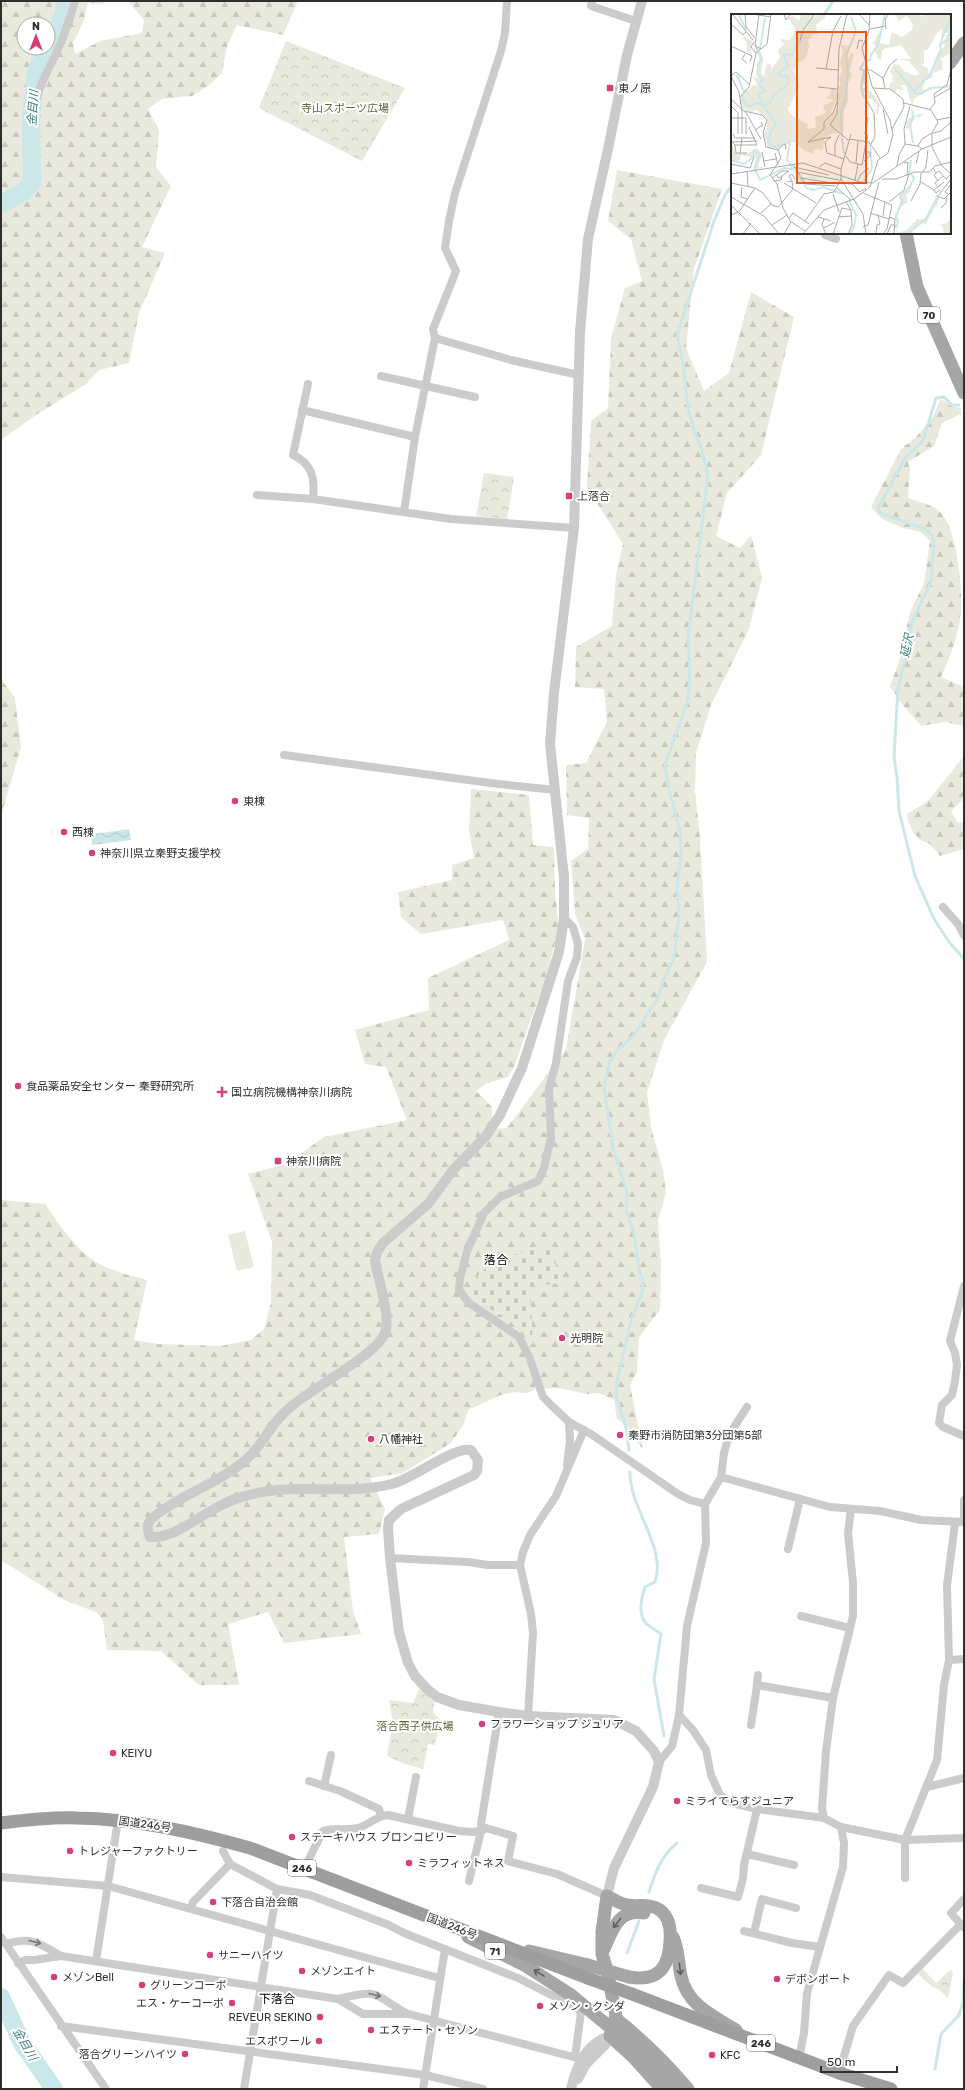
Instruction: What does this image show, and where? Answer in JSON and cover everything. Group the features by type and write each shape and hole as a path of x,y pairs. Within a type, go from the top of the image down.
{"highway":[{"name":"国道246号","path":"1,1823 76,1818 118,1820 164,1826 250,1848 799,2058 839,2073 891,2089"}],"main road":[{"path":"951,62 964,43"},
{"name":"70","path":"906,234 918,287 964,393"},
{"path":"662,2089 610,2036 616,2020 607,1970 602,1954 602,1932 608,1896 625,1905 653,1907 660,1910 666,1917"},
{"name":"71","path":"416,1912 526,1966 571,1995 642,2054 676,2089"},
{"path":"602,1954 615,1924 626,1915 634,1912 666,1917"},
{"name":"71","path":"666,1917 677,1945 684,1986 690,1998 706,2012 748,2038"},
{"name":"71","path":"506,1946 588,1965 629,1977 649,1978 660,1971 669,1957 671,1932"},
{"path":"616,2020 645,2043 671,2068 688,2089"}],"street":[{"path":"34,119 35,102 40,84 64,37 75,1"},
{"path":"404,512 424,386 435,338 433,329 456,271 453,263 447,255 445,248 449,221 456,193 502,51 507,1"},
{"path":"592,1 590,6 636,21"},
{"path":"642,1 636,21 588,239 580,332 574,528 554,693 550,744 564,877 564,918 559,952 537,1023 522,1068 500,1115 486,1136 452,1170 428,1204 383,1243 376,1252 375,1261 386,1314 386,1331 381,1340 361,1357 292,1405 273,1423 256,1450 245,1460 218,1479 150,1519 148,1525 150,1537 159,1538 183,1527 219,1506 248,1495 273,1489 370,1488 392,1484 431,1466 454,1452 464,1449 471,1450 478,1460 477,1471 474,1475 401,1509 389,1520 388,1528 390,1558 399,1632 408,1663 415,1676 437,1697 459,1705 528,1716 614,1720 636,1730 654,1751 659,1762"},
{"path":"824,234 836,239"},
{"path":"435,338 511,360 579,375"},
{"path":"381,376 475,397"},
{"path":"308,384 293,455 299,458 310,469 315,483 313,499"},
{"path":"302,410 415,437"},
{"path":"257,495 313,499 404,512 514,525 574,528"},
{"path":"284,755 490,783 555,790"},
{"path":"943,907 958,924 964,935"},
{"path":"564,918 573,927 578,944 577,958 568,981 556,1063 549,1088 551,1138 544,1168 538,1181 500,1197 484,1213 467,1251 460,1278 460,1290 468,1303 519,1337 529,1356 543,1397 569,1422 584,1430 678,1494 690,1500 705,1504"},
{"path":"964,1286 950,1341 955,1353 957,1365 955,1381 952,1395 942,1405 939,1423 943,1427 964,1436"},
{"path":"304,1869 324,1831 332,1828 360,1828 381,1816 408,1819 459,1831 474,1832 486,1828 513,1836 508,1861 557,1874 608,1896 614,1868 653,1787 659,1762 672,1746 679,1715 687,1626 706,1543 705,1504 721,1476 724,1453 728,1439 747,1407"},
{"path":"567,1468 570,1440 569,1422"},
{"path":"528,1716 533,1633 531,1614 520,1565 530,1534 556,1496 567,1468 576,1453 584,1430"},
{"path":"721,1476 830,1507 880,1512 921,1520 955,1523 964,1522 964,1500"},
{"path":"788,1549 800,1499"},
{"path":"824,1818 822,1808 825,1765 833,1698 853,1616 853,1583 848,1533 852,1509"},
{"path":"905,1878 905,1840 936,1760 944,1685 949,1660 947,1585 955,1523"},
{"path":"390,1558 468,1562 488,1565 520,1565"},
{"path":"801,1616 850,1628"},
{"path":"949,1660 964,1659"},
{"path":"751,1725 758,1675"},
{"path":"757,1685 833,1698"},
{"path":"469,1881 482,1830 481,1824 498,1712"},
{"path":"679,1715 694,1730 706,1750 711,1775 720,1795 732,1803 757,1809 824,1818 841,1827 905,1840 964,1838"},
{"path":"324,1786 331,1755"},
{"path":"408,1819 416,1777"},
{"path":"926,1787 964,1778"},
{"path":"309,1781 379,1809 381,1816"},
{"path":"735,1906 743,1879 757,1809"},
{"path":"96,1961 118,1820"},
{"path":"799,2058 804,2033 807,1993 843,1867 844,1843 841,1827"},
{"path":"223,1851 230,1864 277,1889 310,1895 389,1925 404,1933 518,1978 581,2012 578,2058 571,2089"},
{"path":"747,1854 794,1865"},
{"path":"191,1908 193,1902 230,1864"},
{"path":"1,1877 108,1886 439,1978"},
{"path":"701,1888 738,1897"},
{"path":"244,2089 277,1889"},
{"path":"754,1933 762,1899 796,1908"},
{"path":"839,2073 853,2026 889,1975 903,1983 962,1927 951,1913 964,1899"},
{"path":"744,1931 792,1943 820,1946"},
{"path":"3,1941 37,1941 61,1956"},
{"path":"3,1941 106,2089"},
{"path":"423,2089 439,1978 445,1949"},
{"path":"18,1963 26,1960 61,1956 338,2000 363,2014 409,2014 578,2058"},
{"path":"338,2000 362,1993 373,1993 381,1996 409,2014"},
{"path":"61,2026 425,2075 483,2089"},
{"path":"578,2058 600,2039 610,2036"},
{"path":"571,2089 586,2064 605,2045 610,2036"}],"green space":[{"path":"1,1 105,1 103,4 88,3 83,23 73,43 75,54 100,41 142,33 144,20 128,1 298,1 283,35 237,25 227,46 222,73 208,86 192,96 162,99 148,109 159,131 156,167 171,186 142,247 165,253 139,313 129,363 99,370 86,384 33,417 1,440"},
{"name":"寺山スポーツ広場","path":"286,41 405,88 362,161 259,108"},
{"path":"617,170 722,189 694,269 686,348 704,391 729,373 751,292 794,317 761,455 727,493 716,536 740,548 751,535 762,578 749,629 711,705 696,753 695,791 700,838 707,962 664,1040 647,1092 651,1127 663,1170 666,1193 658,1221 661,1266 660,1310 639,1337 637,1372 630,1385 643,1450 625,1423 617,1420 614,1400 599,1393 587,1394 558,1388 536,1389 526,1393 514,1392 501,1395 468,1410 464,1424 451,1443 403,1473 370,1478 385,1509 379,1534 344,1537 353,1611 361,1634 284,1643 268,1612 228,1624 239,1685 199,1685 161,1651 107,1650 103,1620 96,1612 64,1600 1,1560 1,1286 3,1286 1,1273 1,1200 45,1204 72,1240 90,1258 110,1269 147,1280 134,1340 158,1344 221,1346 251,1340 264,1329 271,1302 272,1242 248,1174 286,1164 324,1137 407,1120 386,1067 365,1064 355,1030 429,1010 428,978 509,940 503,920 421,934 401,917 398,892 452,880 452,865 474,858 469,831 471,789 529,795 533,845 554,847 555,894 559,929 546,977 514,1067 508,1077 487,1083 476,1091 492,1107 492,1129 507,1128 566,1049 585,939 575,914 571,861 588,849 589,818 567,815 566,765 586,763 607,722 604,689 575,687 576,647 612,626 616,575 623,544 587,487 591,421 608,408 611,339 625,288 642,281 631,239 608,221"},
{"path":"940,400 945,401 951,406 961,408 961,414 942,423 934,446 908,462 910,469 908,498 924,503 936,509 943,515 950,529 956,550 961,586 960,615 954,643 941,677 964,687 964,726 944,722 921,726 901,703 890,686 899,662 910,612 924,583 930,541 921,532 903,528 882,519 871,507 901,449 916,437 933,417"},
{"path":"484,473 514,477 507,519 476,516"},
{"path":"1,679 15,698 21,747 1,816"},
{"path":"964,756 964,798 951,811 958,823 964,822 964,849 940,856 930,844 920,840 913,832 908,821 907,814 928,801"},
{"path":"245,1231 254,1267 237,1271 228,1235"},
{"path":"544,1247 550,1247 555,1261 559,1283 530,1287 533,1346 521,1327 496,1313 470,1294 478,1276 492,1264 517,1254"},
{"name":"落合西子供広場","path":"419,1689 434,1702 433,1711 440,1720 435,1745 428,1744 423,1769 405,1764 387,1756 393,1723 389,1700 413,1703"},
{"path":"923,1969 936,1983 950,1970 953,1972 948,1998 938,1989 932,1987 918,1974"}],"water":[{"path":"129,829 131,840 92,845 91,832 94,834"}],"waterway":[{"name":"金目川","path":"1,204 24,192 32,182 31,118 36,71 63,16 66,1"},
{"path":"825,14 833,1"},
{"path":"629,1450 626,1428 616,1396 617,1380 632,1317 642,1293 643,1280 639,1270 634,1233 626,1209 627,1192 613,1149 604,1088 609,1064 616,1051 634,1035 658,998 663,981 674,957 679,916 677,890 681,852 680,831 668,786 665,765 688,700 690,671 688,638 708,475 687,403 684,369 677,335 714,221 725,195 731,186"},
{"name":"延沢","path":"959,405 952,405 944,397 936,398 923,441 905,458 878,508 880,513 925,529 932,535 934,543 931,582 912,622 908,648 898,689 894,757 899,811 915,876 934,919 949,942 964,959"},
{"path":"630,1472 631,1485 635,1499 656,1555 657,1569 655,1582 645,1587 641,1609 645,1622 661,1634 654,1679 664,1736"},
{"path":"649,1892 656,1872 663,1859 671,1848 677,1843"},
{"path":"627,1953 639,1921"},
{"name":"延沢","path":"935,2069 941,2034 959,2015 963,2003 964,1980"},
{"name":"金目川","path":"1,1997 22,2043 54,2089"}],"place":[{"name":"東ノ原","path":"610,88"},
{"name":"上落合","path":"569,496"},
{"name":"東棟","path":"235,801"},
{"name":"西棟","path":"64,832"},
{"name":"神奈川県立秦野支援学校","path":"92,853"},
{"name":"食品薬品安全センター 秦野研究所","path":"18,1086"},
{"name":"国立病院機構神奈川病院","path":"222,1092"},
{"name":"神奈川病院","path":"278,1161"},
{"name":"光明院","path":"562,1338"},
{"name":"秦野市消防団第3分団第5部","path":"620,1435"},
{"name":"八幡神社","path":"371,1439"},
{"name":"フラワーショップ ジュリア","path":"482,1724"},
{"name":"KEIYU","path":"113,1753"},
{"name":"ミライてらすジュニア","path":"677,1801"},
{"name":"ステーキハウス ブロンコビリー","path":"292,1837"},
{"name":"トレジャーファクトリー","path":"70,1851"},
{"name":"ミラフィットネス","path":"409,1863"},
{"name":"下落合自治会館","path":"213,1902"},
{"name":"サニーハイツ","path":"210,1955"},
{"name":"メゾンエイト","path":"302,1971"},
{"name":"メゾンBell","path":"54,1977"},
{"name":"デボンポート","path":"777,1979"},
{"name":"グリーンコーポ","path":"142,1985"},
{"name":"エス・ケーコーポ","path":"232,2003"},
{"name":"メゾン・クシダ","path":"540,2006"},
{"name":"REVEUR SEKINO","path":"320,2017"},
{"name":"エステート・セゾン","path":"371,2030"},
{"name":"エスポワール","path":"319,2041"},
{"name":"落合グリーンハイツ","path":"185,2054"},
{"name":"KFC","path":"712,2055"}],"district":[{"name":"落合","path":"496,1260"},
{"name":"下落合","path":"277,1999"}]}
